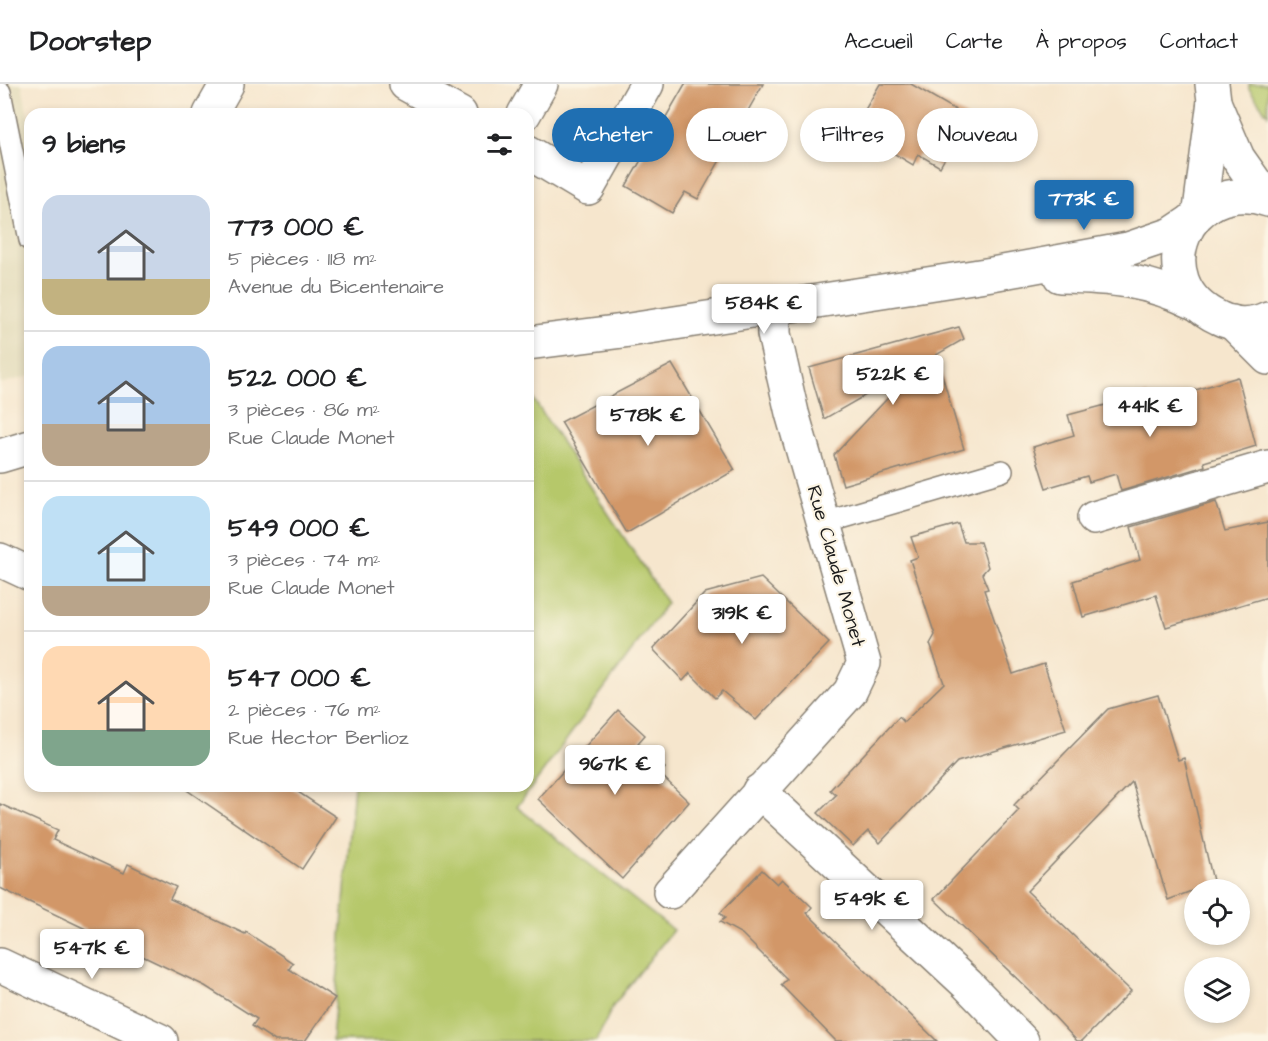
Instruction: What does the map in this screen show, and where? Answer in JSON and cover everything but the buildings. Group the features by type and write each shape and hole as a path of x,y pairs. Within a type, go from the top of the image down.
{"street":[{"path":"213,108 227,84"},
{"path":"406,84 449,108"},
{"path":"528,108 542,84"},
{"path":"534,156 588,188 647,84"},
{"path":"1213,92 1238,158 1267,199"},
{"path":"1195,303 1180,276 1179,245 1195,216 1213,92"},
{"path":"534,342 992,274 1128,249 1173,234 1195,216 1226,196 1249,195 1267,199"},
{"path":"992,274 1111,278 1154,285 1195,303 1207,313 1232,322 1250,324 1268,318"},
{"name":"Rue Claude Monet","path":"670,892 850,692 864,663 792,413 774,334 774,308"},
{"path":"1232,322 1268,357"},
{"path":"0,456 24,449"},
{"path":"1094,518 1268,467"},
{"path":"0,560 24,571"},
{"path":"759,791 967,984 1022,1041"},
{"path":"0,964 161,1041"}],"lane":[{"path":"0,92 24,210"},
{"path":"824,523 1002,471"}],"shaded area":[{"path":"0,84 22,84 26,108 24,108 24,378 0,384"}],"green space":[{"path":"1249,84 1268,84 1268,115 1249,89"},
{"path":"534,400 667,603 534,784"},
{"path":"353,792 528,792 517,807 673,930 613,1006 596,1041 332,1041"}]}
